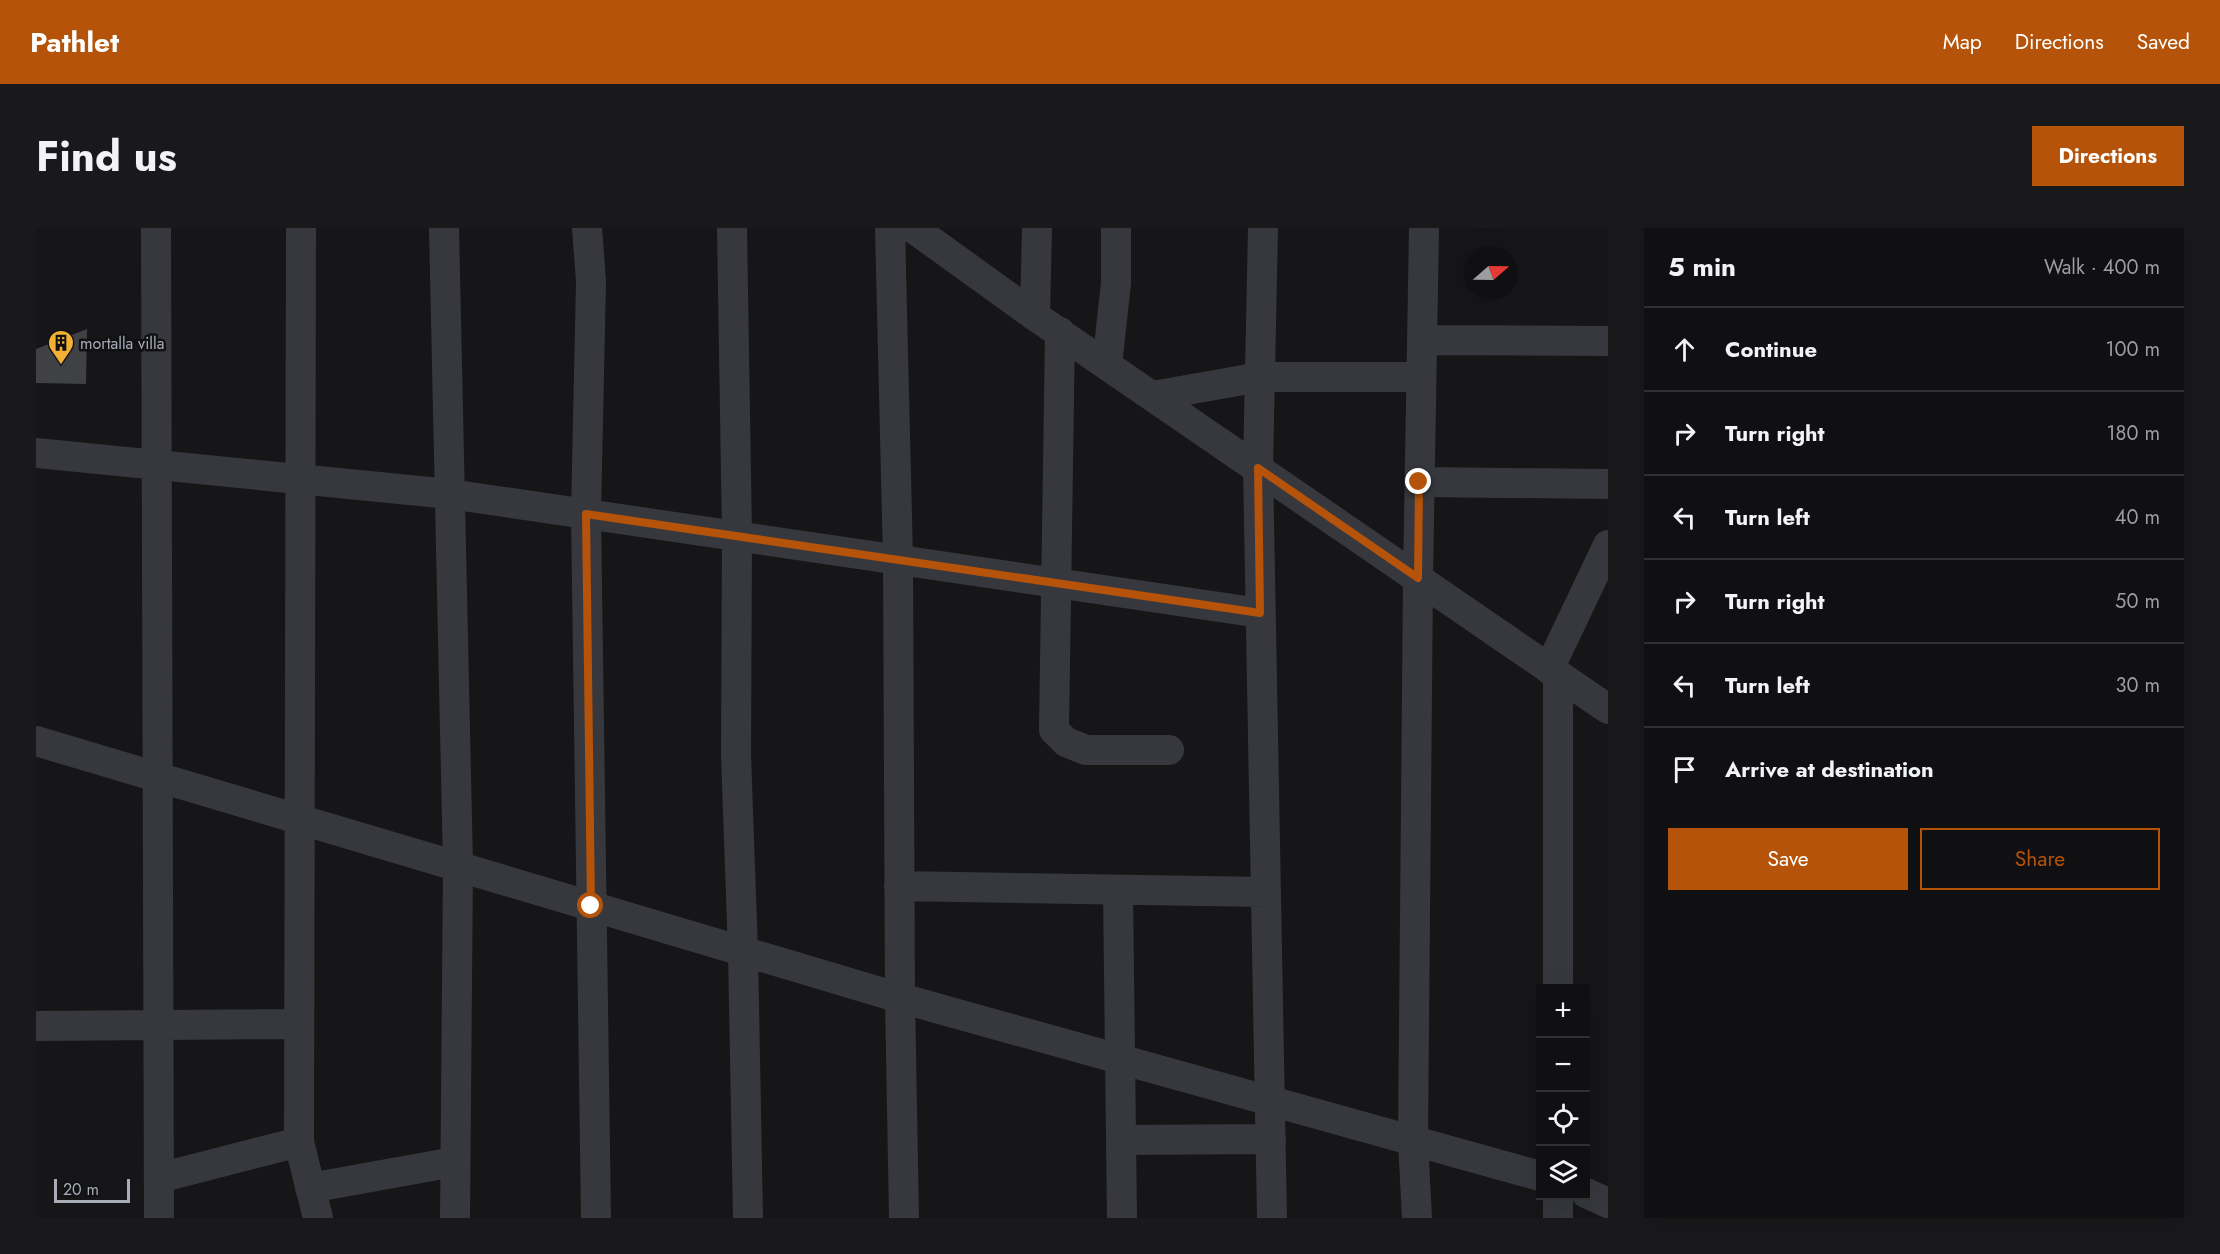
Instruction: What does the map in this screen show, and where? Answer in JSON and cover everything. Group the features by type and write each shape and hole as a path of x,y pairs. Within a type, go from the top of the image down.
{"street":[{"path":"156,228 159,1218"},
{"path":"301,228 299,1142 318,1218"},
{"path":"444,228 458,866 455,1218"},
{"path":"587,228 591,281 586,514 596,1218"},
{"path":"732,228 737,536 736,756 743,951 748,1218"},
{"path":"890,228 898,560 900,998 904,1218"},
{"path":"913,228 1035,316 1608,709"},
{"path":"1035,316 1037,228"},
{"path":"1107,364 1116,283 1116,228"},
{"path":"1263,228 1258,468 1272,1218"},
{"path":"1417,1218 1413,1141 1419,482 1424,228"},
{"path":"1060,332 1054,730 1066,742 1086,750 1169,750"},
{"path":"1422,340 1608,341"},
{"path":"1153,396 1260,377 1421,377"},
{"path":"36,453 450,494 1260,613"},
{"path":"1419,482 1608,484"},
{"path":"1558,984 1554,672 1608,545"},
{"path":"36,741 900,998 1536,1175"},
{"path":"899,886 1266,892"},
{"path":"1118,890 1122,1218"},
{"path":"36,1026 299,1023"},
{"path":"1121,1140 1271,1139"},
{"path":"159,1178 299,1142"},
{"path":"310,1188 454,1162"},
{"path":"1590,1195 1608,1203"},
{"path":"1558,1200 1558,1218"}],"building":[{"name":"mortalla villa","path":"87,329 86,384 36,383 36,349"}],"place":[{"name":"mortalla villa","path":"61,366"}],"route":[{"path":"591,906 586,514 1260,613 1258,468 1418,578 1419,482"}]}
